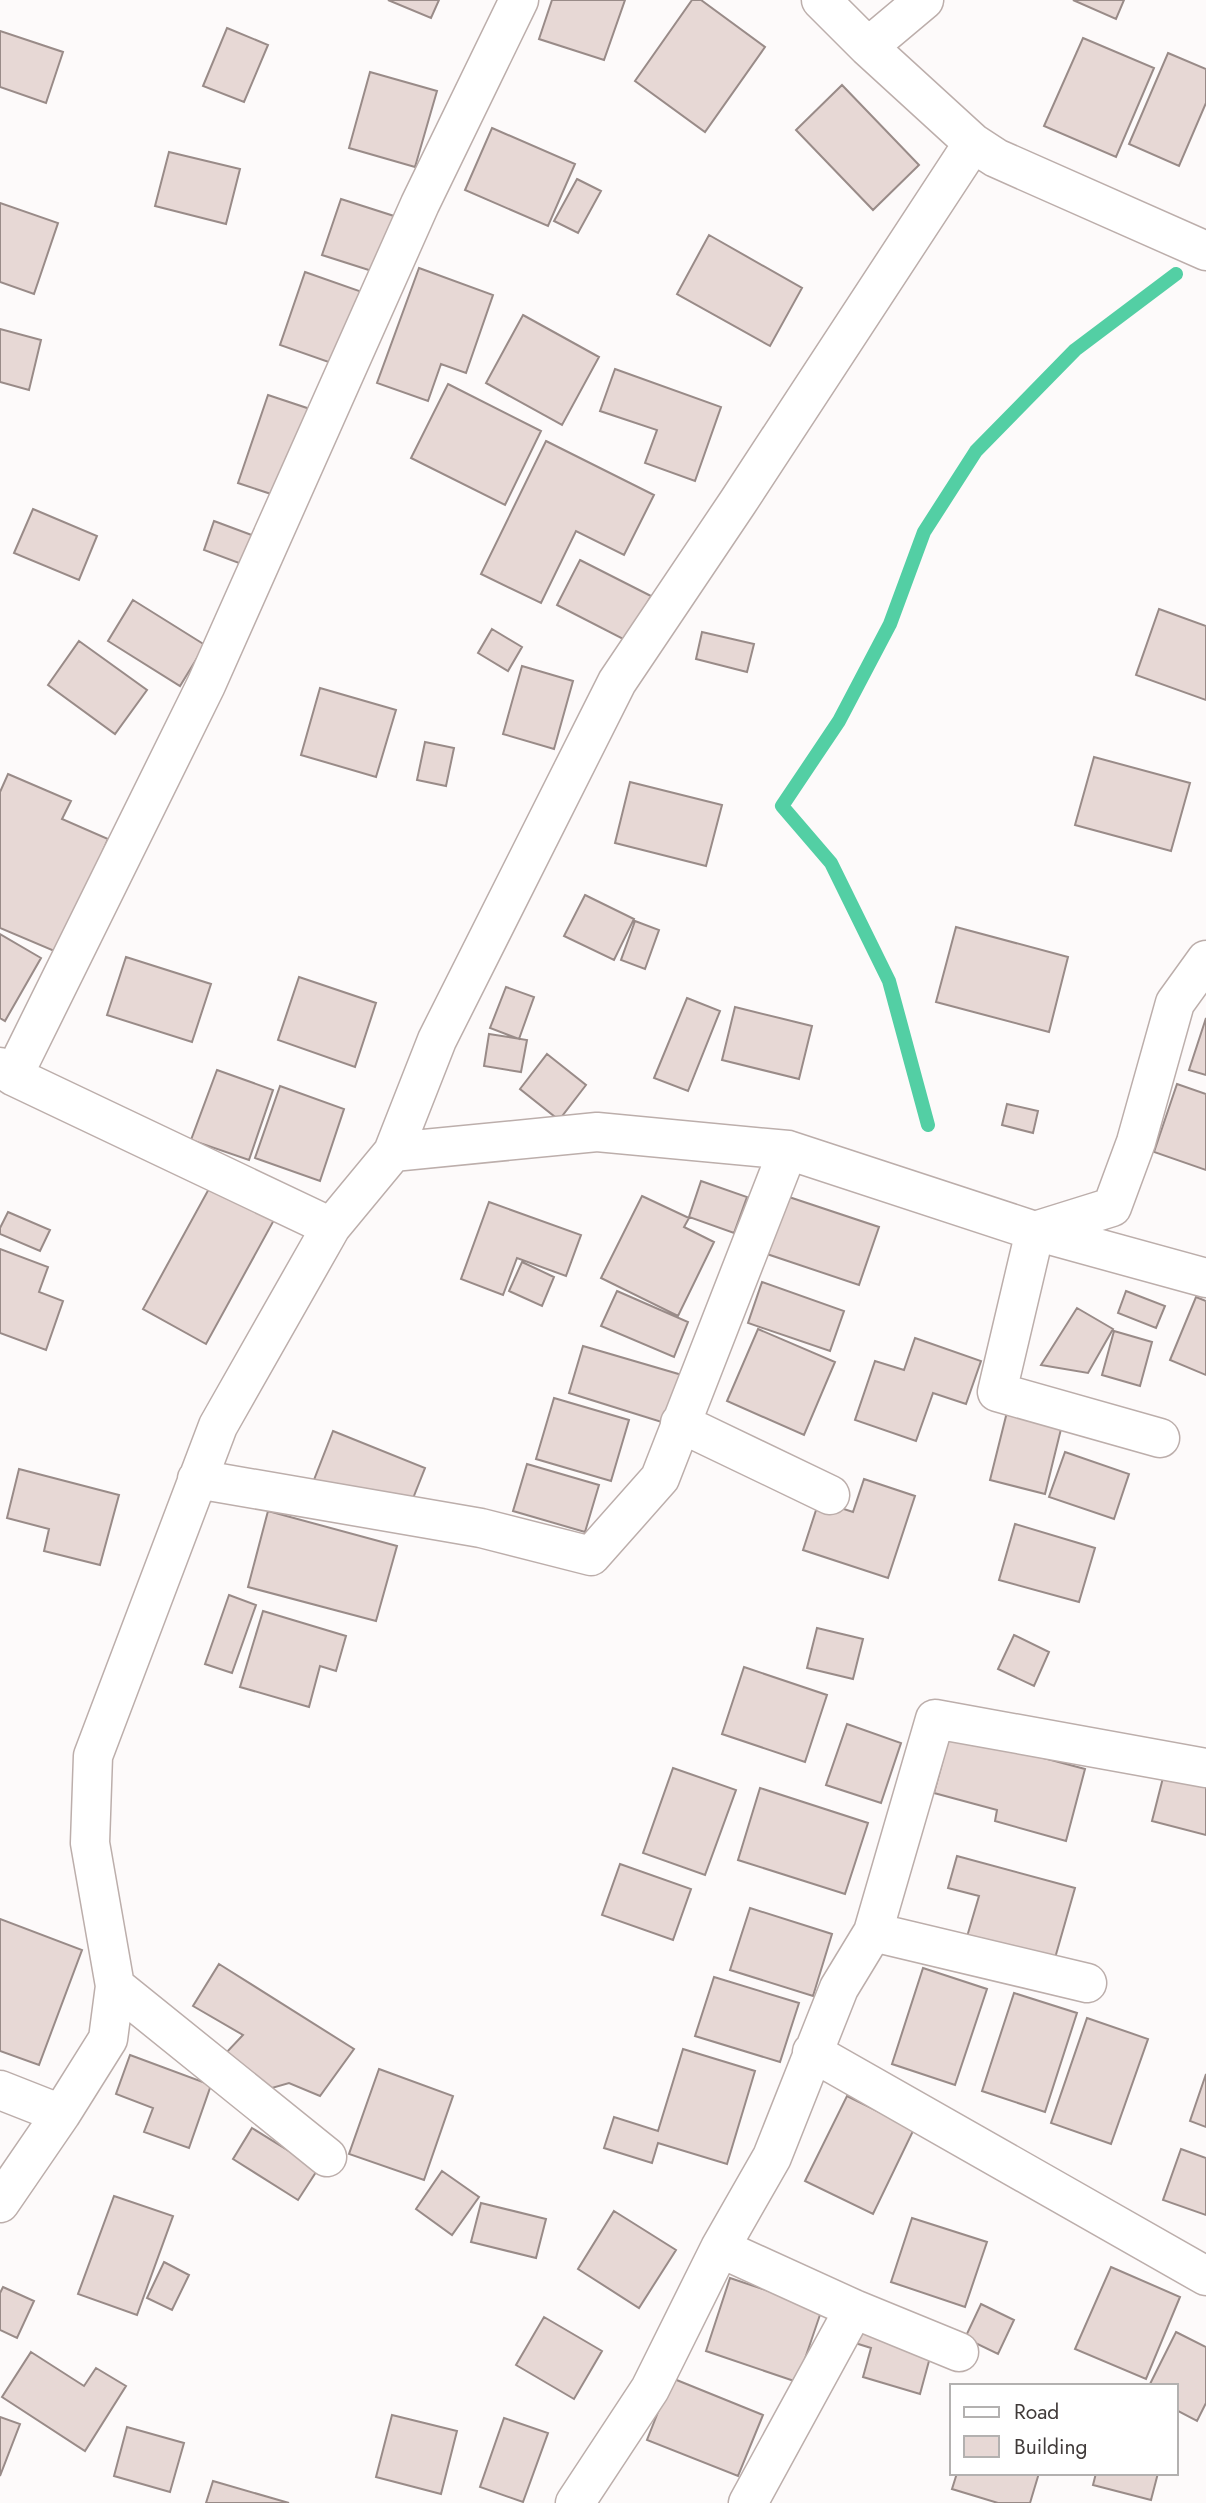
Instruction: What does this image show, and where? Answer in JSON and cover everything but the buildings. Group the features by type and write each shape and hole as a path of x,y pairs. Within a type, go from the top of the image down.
{"street":[{"path":"331,1227 6,1071 206,685 420,204 519,0"},
{"path":"821,0 973,143 996,158 1206,251"},
{"path":"869,47 924,0"},
{"path":"0,2203 108,2039 115,1986 90,1843 93,1756 218,1426 331,1227 393,1152 437,1040 617,682 746,491 973,143"},
{"path":"1035,1231 1112,1208 1136,1142 1175,1003 1206,960"},
{"path":"393,1152 597,1132 789,1150 1035,1231 1206,1278"},
{"path":"197,1479 481,1528 592,1556 660,1478 789,1150"},
{"path":"1035,1231 997,1392 1160,1438"},
{"path":"680,1423 830,1495"},
{"path":"575,2503 650,2389 720,2248 772,2157 839,1988 873,1932 935,1718 1206,1768"},
{"path":"873,1932 1087,1983"},
{"path":"115,1986 327,2157"},
{"path":"812,2052 1206,2276"},
{"path":"0,2090 61,2114"},
{"path":"720,2248 853,2309 959,2352"},
{"path":"748,2503 853,2309"}],"waterway":[{"path":"928,1125 889,981 831,863 782,806 839,721 890,624 924,532 976,451 1075,350 1176,274"}]}
